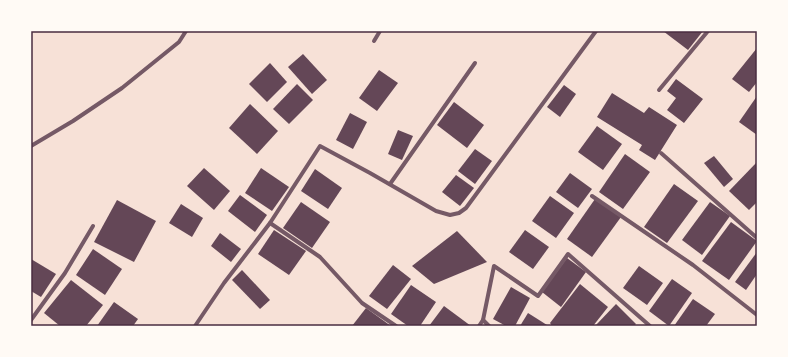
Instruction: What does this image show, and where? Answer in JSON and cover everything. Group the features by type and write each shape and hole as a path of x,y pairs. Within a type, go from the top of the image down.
{"street":[{"path":"31,146 73,121 122,88 179,42 186,31"},
{"path":"374,41 380,31"},
{"path":"195,326 224,283 270,223 320,146 436,211 450,215 459,213 466,208 596,31"},
{"path":"659,90 708,31"},
{"path":"390,184 474,63"},
{"path":"662,153 757,238"},
{"path":"592,196 693,265 757,315"},
{"path":"270,223 320,257 362,303 396,326"},
{"path":"31,320 65,273 93,226"},
{"path":"479,326 482,320 494,266 538,296 568,254 650,326"},
{"path":"482,320 489,326"}],"building":[{"path":"663,31 703,31 688,50"},
{"path":"757,48 757,82 749,92 732,79"},
{"path":"303,54 327,80 312,94 288,67"},
{"path":"270,63 287,82 267,102 249,84"},
{"path":"379,70 398,83 377,111 359,98"},
{"path":"676,79 703,99 684,123 667,110 676,98 667,91"},
{"path":"297,84 313,100 289,124 273,109"},
{"path":"564,85 576,94 560,117 547,107"},
{"path":"612,93 644,113 649,107 677,125 655,160 639,150 642,145 597,117"},
{"path":"757,96 757,135 739,122"},
{"path":"454,102 484,125 467,148 437,125"},
{"path":"250,104 278,131 257,154 229,128"},
{"path":"350,113 367,122 353,149 336,140"},
{"path":"597,126 622,144 603,170 578,152"},
{"path":"398,130 413,136 402,160 388,154"},
{"path":"475,149 492,161 475,184 458,171"},
{"path":"625,154 650,172 623,209 599,192"},
{"path":"714,156 733,179 724,187 704,163"},
{"path":"757,162 757,202 749,210 729,191"},
{"path":"204,168 230,191 214,210 187,186"},
{"path":"261,168 289,187 272,211 245,193"},
{"path":"315,169 342,188 328,209 301,191"},
{"path":"570,173 592,189 578,208 556,192"},
{"path":"456,175 474,188 460,206 442,192"},
{"path":"674,184 698,201 667,243 644,227"},
{"path":"240,195 267,215 255,232 228,211"},
{"path":"550,196 574,213 556,238 532,221"},
{"path":"595,199 621,217 592,257 567,239"},
{"path":"117,200 156,221 134,262 94,242"},
{"path":"301,202 330,222 312,248 283,228"},
{"path":"710,202 730,216 702,255 682,240"},
{"path":"181,204 203,218 192,237 169,223"},
{"path":"731,222 757,241 729,280 702,261"},
{"path":"274,230 306,251 289,275 258,254"},
{"path":"525,230 549,247 533,269 509,252"},
{"path":"457,231 487,262 434,284 412,266"},
{"path":"220,233 241,249 231,262 211,246"},
{"path":"93,249 122,269 105,295 76,275"},
{"path":"757,252 757,274 746,290 735,282"},
{"path":"567,258 586,272 561,307 542,292"},
{"path":"31,259 56,274 41,297 31,291"},
{"path":"393,265 411,279 387,309 369,296"},
{"path":"639,266 663,283 647,305 623,288"},
{"path":"242,270 270,300 260,309 232,280"},
{"path":"672,279 692,293 669,326 649,311"},
{"path":"71,280 103,305 86,326 60,326 44,313"},
{"path":"580,284 608,307 593,326 552,326 550,323"},
{"path":"411,285 436,302 420,326 408,326 391,314"},
{"path":"511,287 530,298 515,326 506,326 493,319"},
{"path":"693,299 715,314 706,326 674,326"},
{"path":"114,302 138,319 133,326 97,326"},
{"path":"616,304 636,324 634,326 597,326 596,325"},
{"path":"444,306 471,326 429,326"},
{"path":"366,308 391,326 352,326"},
{"path":"528,313 547,325 520,326"}]}
